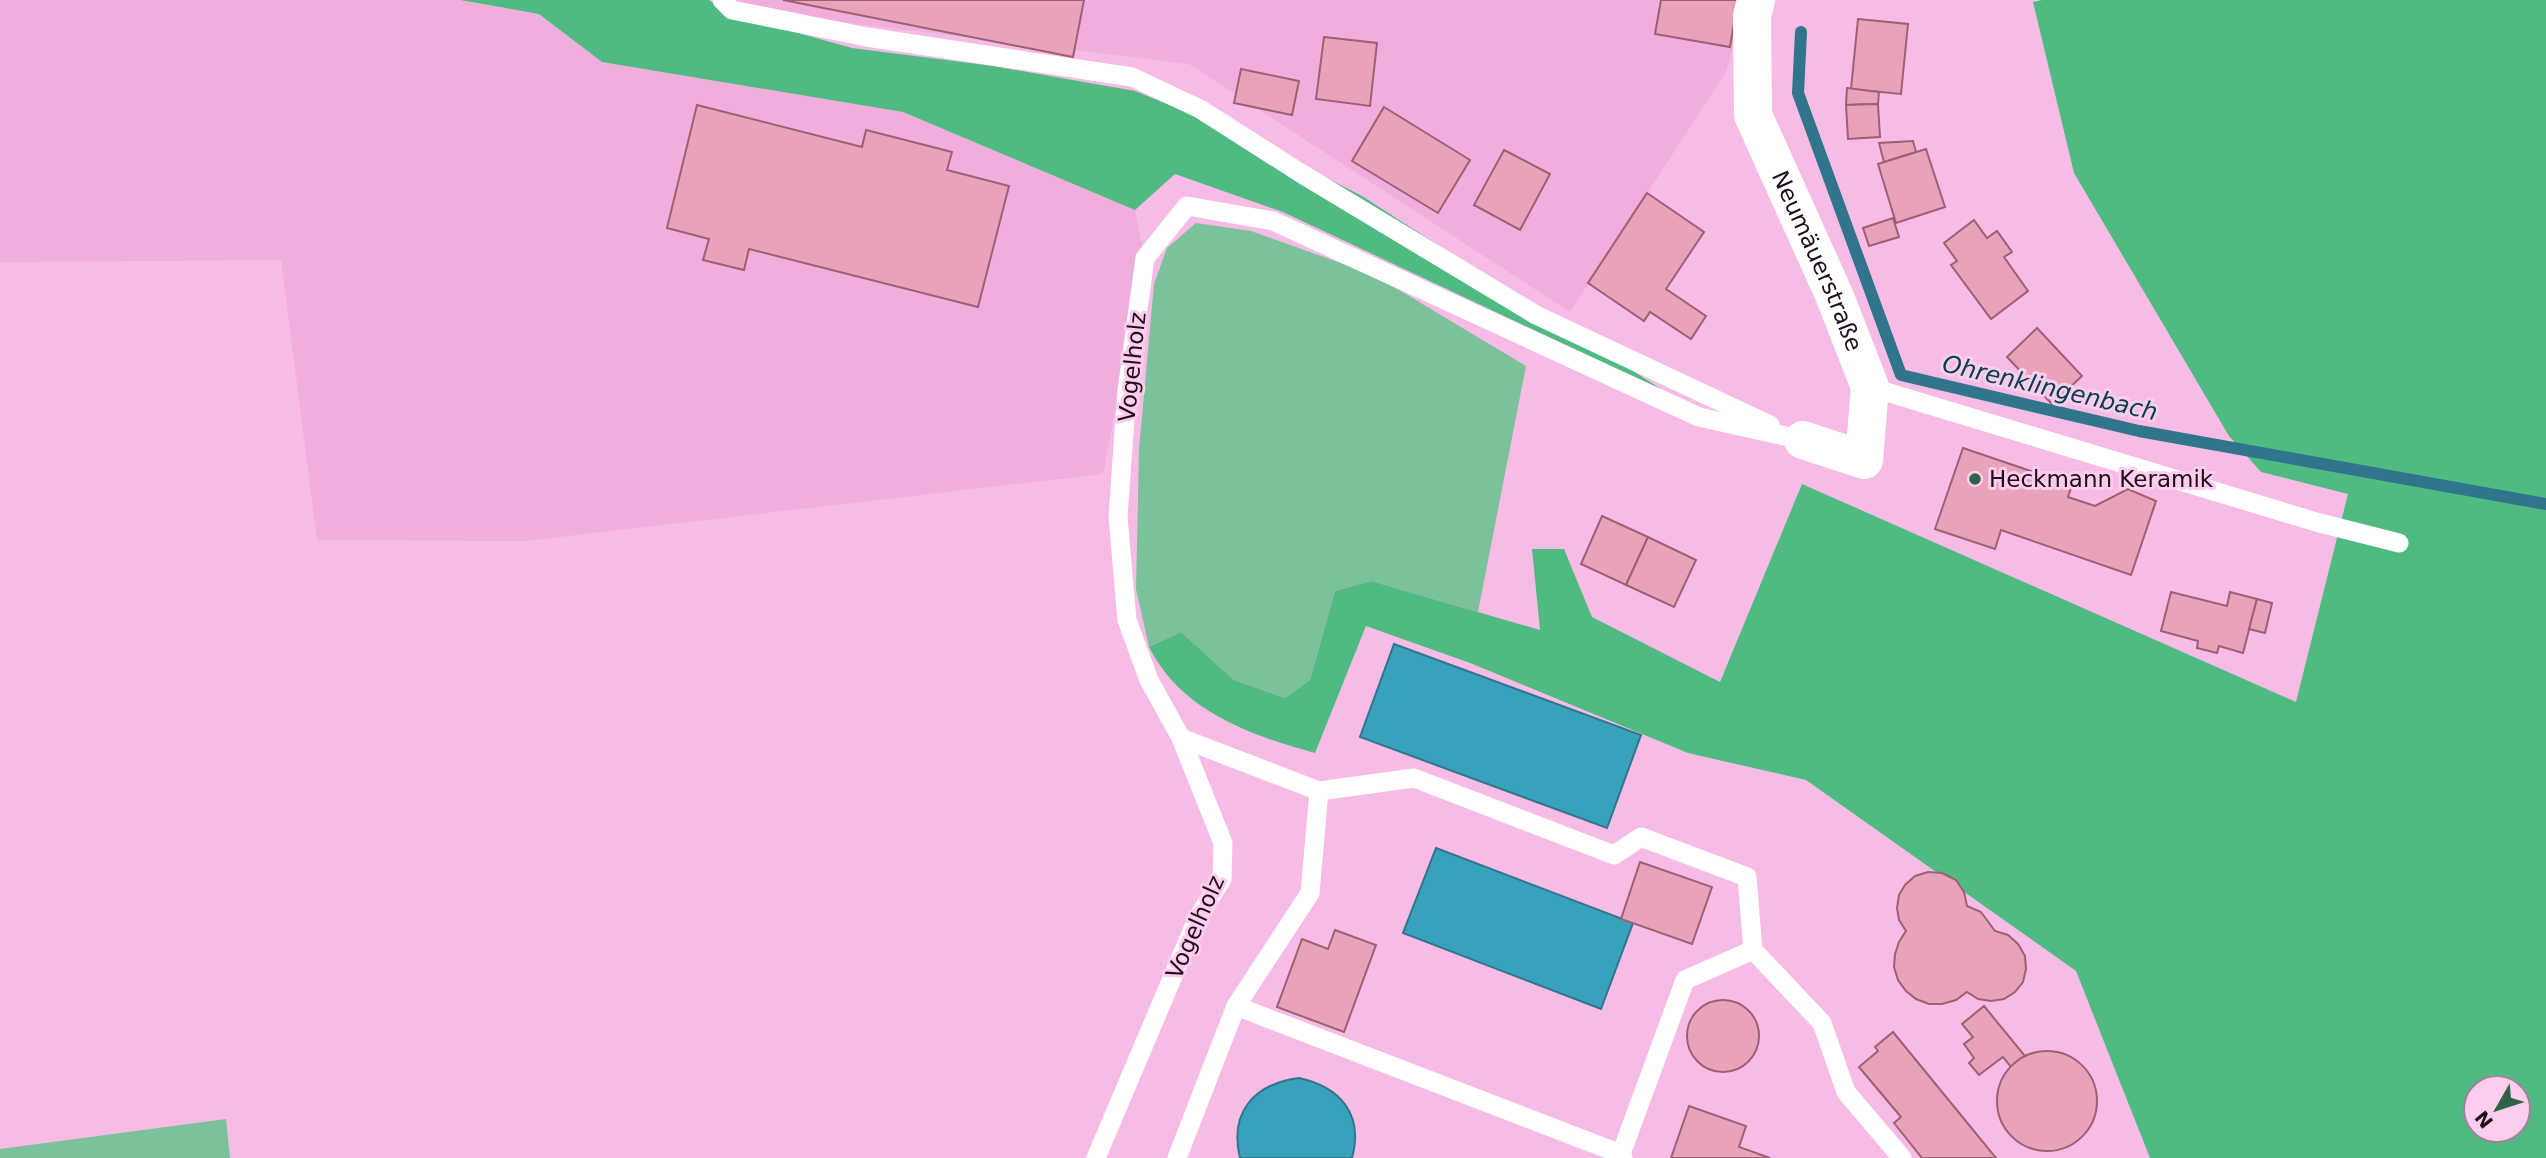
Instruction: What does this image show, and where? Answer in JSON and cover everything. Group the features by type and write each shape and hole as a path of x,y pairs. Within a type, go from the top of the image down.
{"street":[{"name":"Neumäuerstraße","path":"1756,0 1752,16 1753,115 1835,297 1870,387 1864,460 1803,440"}],"lane":[{"path":"722,0 732,10 867,37 1132,78 1200,109 1536,315 1803,440"},
{"name":"Vogelholz","path":"1096,1158 1198,917 1222,879 1223,843 1181,738 1149,680 1127,620 1118,517 1127,390 1145,258 1187,206 1273,221 1699,417 1803,440"},
{"path":"1870,387 2316,522 2399,543"},
{"path":"1181,738 1319,791 1414,778 1614,855 1641,837 1747,877 1753,950 1822,1023 1846,1092 1902,1158"},
{"path":"1177,1158 1236,1006 1310,892 1319,791"},
{"path":"1236,1006 1622,1156 1685,980 1753,950"}],"shaded area":[{"path":"0,0 458,0 539,14 602,62 903,112 1135,210 1145,259 1103,474 525,541 317,540 281,260 0,262"},
{"path":"735,0 1745,0 1726,72 1570,312 1189,64 757,12"}],"green space":[{"path":"460,0 709,0 727,13 852,48 993,66 1135,91 1239,133 1362,196 1664,391 1283,212 1175,174 1135,210 903,112 602,62 539,14"},
{"path":"2546,0 2546,1158 2150,1158 2076,971 1806,780 1688,753 1470,663 1366,626 1315,753 1242,728 1198,704 1179,688 1149,647 1181,632 1234,680 1285,698 1310,680 1335,591 1371,581 1540,630 1532,549 1564,549 1592,617 1720,682 1802,484 2296,702 2348,494 2261,472 2229,436 2074,173 2033,2"},
{"path":"1196,223 1251,231 1374,275 1526,366 1478,612 1371,581 1335,591 1310,680 1285,698 1234,680 1181,632 1149,647 1136,589 1139,450 1154,284 1167,248"},
{"path":"226,1119 230,1158 0,1158 0,1149"}],"water":[{"path":"1394,644 1641,735 1607,828 1360,737"},
{"path":"1436,848 1633,923 1601,1009 1403,933"},
{"path":"1299,1078 1326,1088 1345,1105 1355,1128 1352,1158 1240,1158 1238,1127 1248,1103 1269,1087"}],"building":[{"path":"783,0 1084,0 1073,57"},
{"path":"1661,0 1738,0 1730,47 1655,34"},
{"path":"1858,19 1908,24 1901,94 1851,89"},
{"path":"1324,37 1377,43 1370,106 1316,99"},
{"path":"1241,69 1299,81 1292,115 1234,103"},
{"path":"1847,88 1879,92 1878,104 1846,105"},
{"path":"1878,104 1880,137 1848,139 1846,105"},
{"path":"697,105 862,147 866,130 952,152 947,170 1009,186 978,307 749,249 744,270 703,260 709,239 667,228"},
{"path":"1384,107 1470,160 1438,213 1352,161"},
{"path":"1913,141 1916,152 1884,162 1879,143"},
{"path":"1926,149 1945,207 1896,223 1878,164"},
{"path":"1504,150 1550,174 1520,230 1474,205"},
{"path":"1647,193 1704,232 1666,289 1706,316 1691,339 1650,312 1644,321 1588,283"},
{"path":"1893,218 1899,237 1869,246 1863,228"},
{"path":"1974,220 1987,238 1997,231 2012,252 2004,257 2028,291 1991,319 1951,265 1957,261 1944,243"},
{"path":"2037,328 2082,376 2052,404 2007,357"},
{"path":"1963,448 2072,485 2068,497 2095,506 2128,489 2156,501 2131,575 2001,530 1995,549 1935,529"},
{"path":"1602,516 1648,537 1626,585 1581,564"},
{"path":"1648,537 1696,560 1674,607 1626,585"},
{"path":"2171,592 2227,606 2230,592 2257,599 2243,653 2219,646 2217,653 2197,648 2198,641 2161,631"},
{"path":"2257,599 2272,603 2265,633 2249,629"},
{"path":"1640,862 1712,887 1692,944 1621,919"},
{"path":"1928,872 1942,873 1956,880 1964,892 1967,906 1981,912 1995,931 2008,935 2018,944 2025,956 2026,969 2023,982 2015,992 2004,999 1991,1001 1978,999 1967,992 1956,1000 1929,1004 1916,999 1898,980 1894,967 1895,954 1906,931 1899,920 1899,895 1915,876"},
{"path":"1335,930 1376,945 1344,1032 1277,1007 1302,939 1328,949"},
{"path":"1723,1000 1743,1006 1753,1016 1759,1036 1753,1056 1743,1066 1723,1072 1703,1066 1693,1056 1687,1036 1693,1016 1703,1006"},
{"path":"1984,1006 2025,1056 2011,1067 2003,1057 1979,1075 1969,1063 1974,1058 1964,1044 1973,1037 1962,1024"},
{"path":"1893,1032 1996,1158 1922,1158 1894,1123 1901,1117 1859,1067 1878,1051 1875,1047"},
{"path":"2047,1051 2066,1055 2082,1066 2093,1082 2097,1101 2093,1120 2082,1136 2066,1147 2047,1151 2028,1147 2012,1136 2001,1120 1997,1101 2001,1082 2012,1066 2028,1055"},
{"path":"1689,1106 1746,1126 1739,1147 1770,1158 1671,1158"}],"waterway":[{"name":"Ohrenklingenbach","path":"1801,32 1798,93 1901,375 2139,431 2546,504"}],"place":[{"name":"Heckmann Keramik","path":"1975,479"}]}
